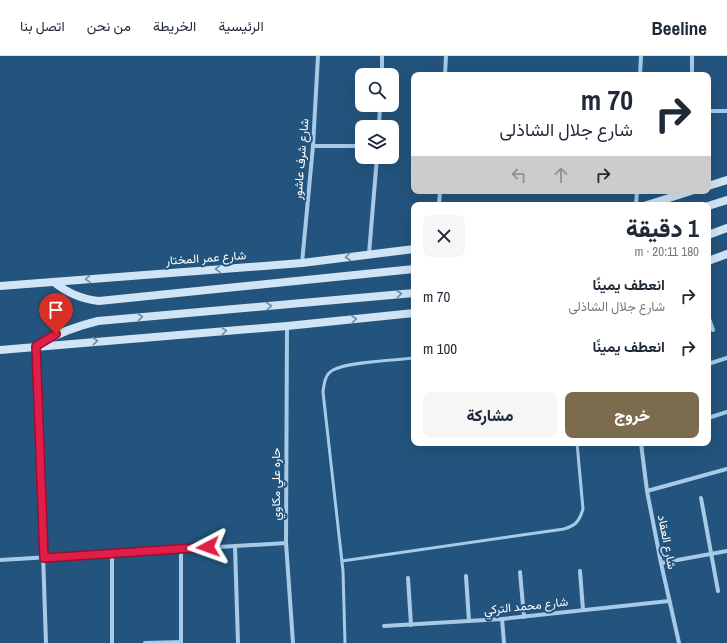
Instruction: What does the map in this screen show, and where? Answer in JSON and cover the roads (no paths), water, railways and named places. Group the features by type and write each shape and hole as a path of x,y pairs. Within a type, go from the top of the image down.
{"main road":[{"path":"711,185 727,180"},
{"path":"656,202 681,194"},
{"path":"711,205 727,200"},
{"path":"711,234 727,228"},
{"name":"شارع عمر المختار","path":"0,286 302,262 411,249"},
{"path":"711,260 727,254"},
{"path":"54,282 66,291 79,297 99,300 411,269"},
{"path":"36,346 56,334 76,326 98,321 411,293"},
{"path":"0,350 286,326 411,313"}],"street":[{"name":"شارع شرف عاشور","path":"302,262 313,146 318,56"},
{"path":"382,56 382,68"},
{"path":"445,72 446,56"},
{"path":"640,56 640,72"},
{"path":"692,56 692,72"},
{"path":"711,111 727,111"},
{"path":"313,146 355,146"},
{"path":"369,254 376,164"},
{"path":"711,324 713,330"},
{"name":"حاره علي مكاوي","path":"286,326 286,543 293,643"},
{"path":"36,346 46,643"},
{"path":"711,363 727,358"},
{"path":"711,417 727,412"},
{"name":"شارع العقاد","path":"641,446 647,491 679,643"},
{"path":"647,491 727,469"},
{"path":"701,498 718,591"},
{"path":"0,560 286,543"},
{"path":"235,546 238,643"},
{"path":"145,643 181,643 181,549"},
{"path":"661,563 727,551"},
{"path":"112,553 112,643"},
{"path":"580,571 583,610"},
{"path":"520,572 524,617"},
{"path":"466,576 469,621"},
{"path":"408,578 411,625"},
{"name":"شارع محمد التركي","path":"384,626 502,619 669,601"},
{"path":"502,619 504,643"}],"lane":[{"path":"345,643 342,561 323,392 324,380 332,370 345,365 411,358"},
{"path":"342,561 556,530 573,526 580,519 584,509 577,446"}]}
